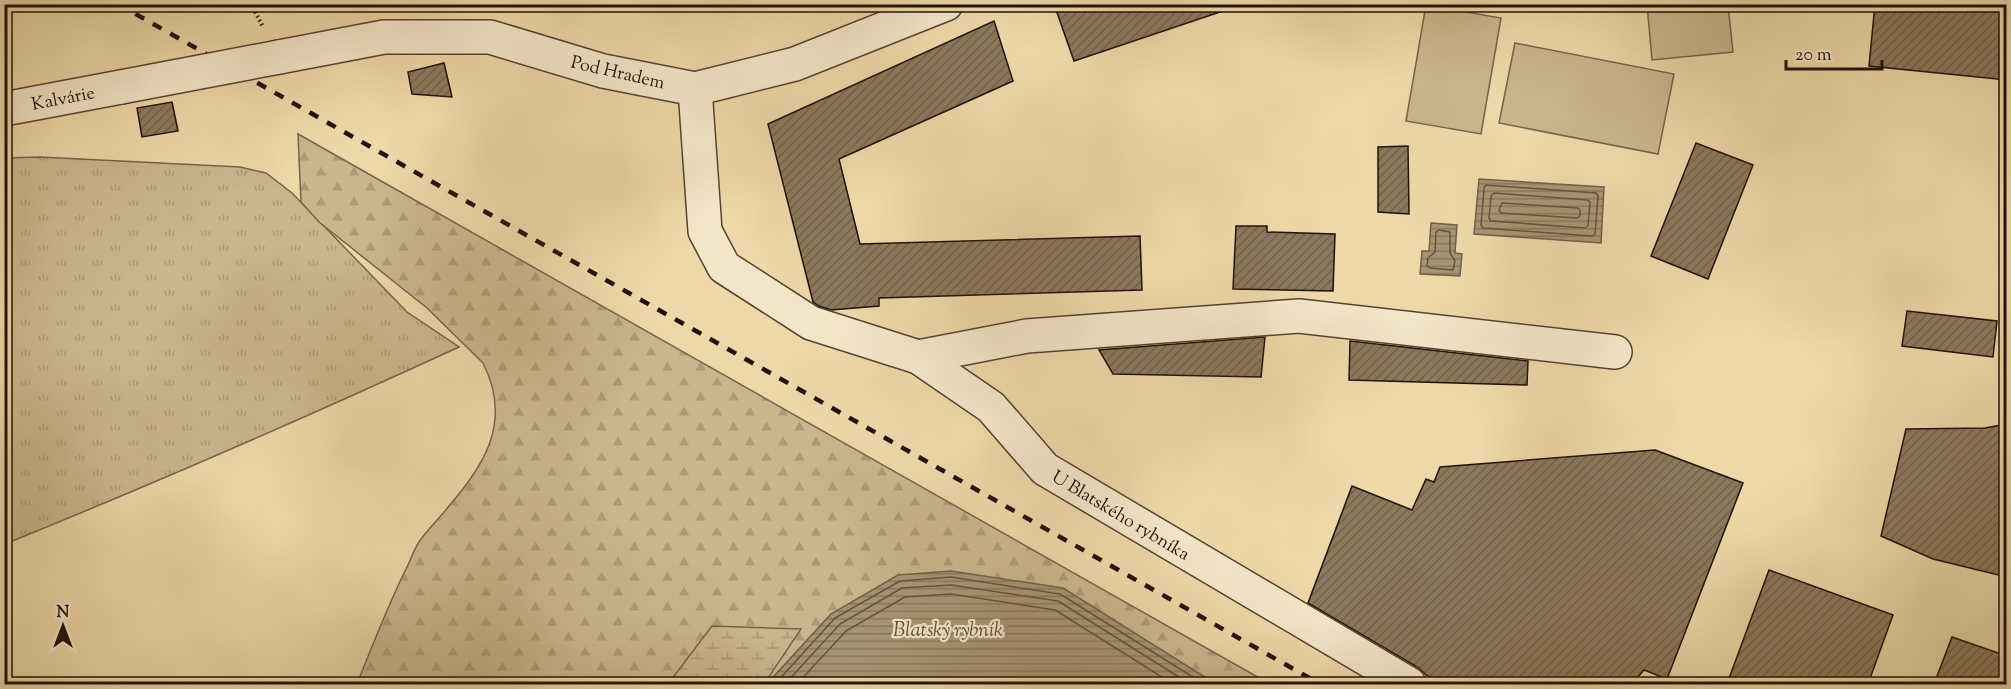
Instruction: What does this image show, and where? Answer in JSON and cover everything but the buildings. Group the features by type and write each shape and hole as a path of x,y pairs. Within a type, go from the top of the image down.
{"street":[{"name":"Pod Hradem","path":"121,87 384,37 490,37 603,71 695,89 795,64 946,4"},
{"name":"Kalvárie","path":"4,109 121,87"},
{"name":"U Blatského rybníka","path":"695,89 705,231 724,267 811,323 918,357 991,407 1045,469 1409,684"},
{"path":"918,357 1027,336 1299,316 1615,352"}],"green space":[{"path":"1426,5 1501,18 1481,134 1406,121"},
{"path":"1647,5 1728,5 1733,52 1652,60"},
{"path":"1515,43 1674,74 1658,154 1499,123"},
{"path":"298,134 1270,684 1216,684 1145,641 831,614 767,684 357,684 417,545 462,491 483,458 491,440 495,422 495,404 483,363 427,308 319,222 301,202"},
{"path":"40,157 240,167 266,173 292,193 407,312 459,347 233,448 5,544 5,158"},
{"path":"712,626 801,629 764,684 668,684"}],"water":[{"path":"1479,179 1604,187 1601,243 1474,234"},
{"path":"1431,223 1457,225 1455,253 1462,254 1460,276 1420,274 1422,251 1429,251"},
{"name":"Blatský rybník","path":"951,571 1063,588 1216,684 767,684 831,614 898,575"}],"railway":[{"path":"118,4 1320,684"}]}
